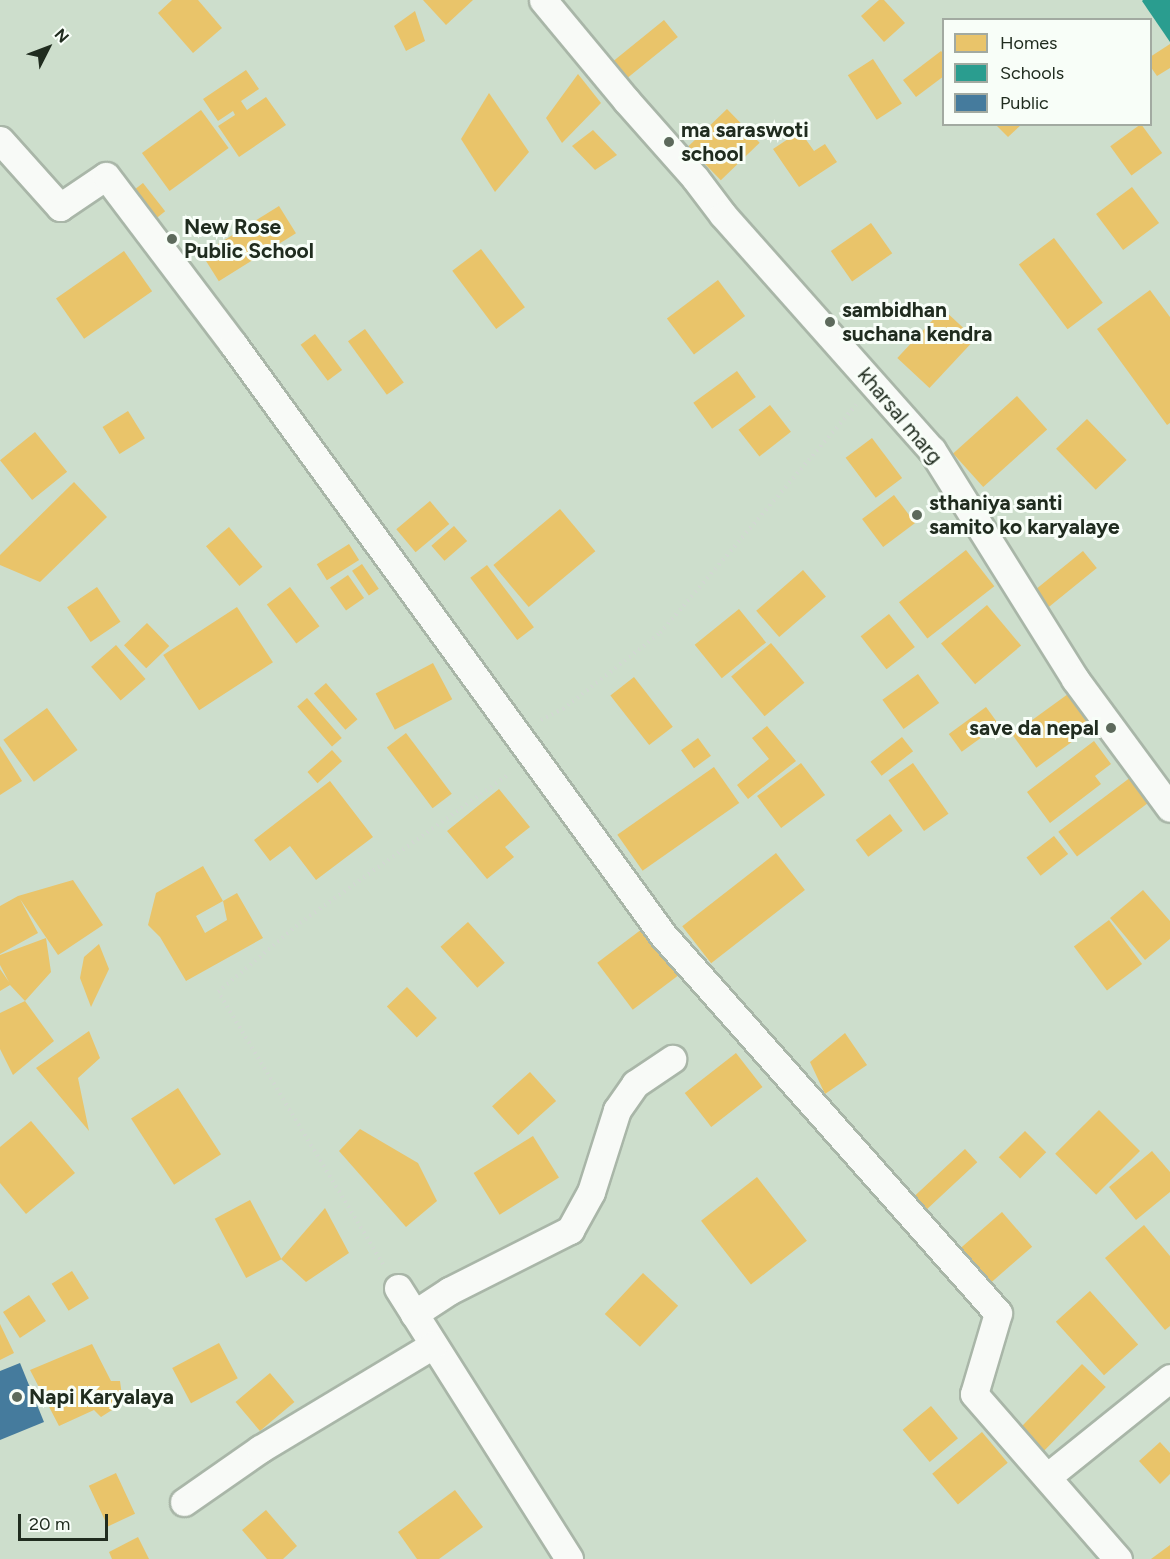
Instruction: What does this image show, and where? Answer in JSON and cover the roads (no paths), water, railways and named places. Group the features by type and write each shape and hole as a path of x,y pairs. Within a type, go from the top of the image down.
{"street":[{"name":"kharsal marg","path":"543,0 626,100 695,178 723,215 932,450 1075,679 1170,808"},
{"path":"0,140 60,207 106,176 232,344 663,935 998,1313 975,1394 1118,1559"},
{"path":"414,1314 449,1291 570,1230 591,1192 617,1110 635,1084 672,1059"},
{"path":"398,1288 569,1559"},
{"path":"184,1502 260,1449 433,1345"},
{"path":"1047,1477 1170,1378"}],"place":[{"name":"ma saraswoti school","path":"669,142"},
{"name":"New Rose Public School","path":"172,239"},
{"name":"sambidhan suchana kendra","path":"830,322"},
{"name":"sthaniya santi samito ko karyalaye","path":"917,515"},
{"name":"save da nepal","path":"1111,728"},
{"name":"Napi Karyalaya","path":"17,1397"}]}
